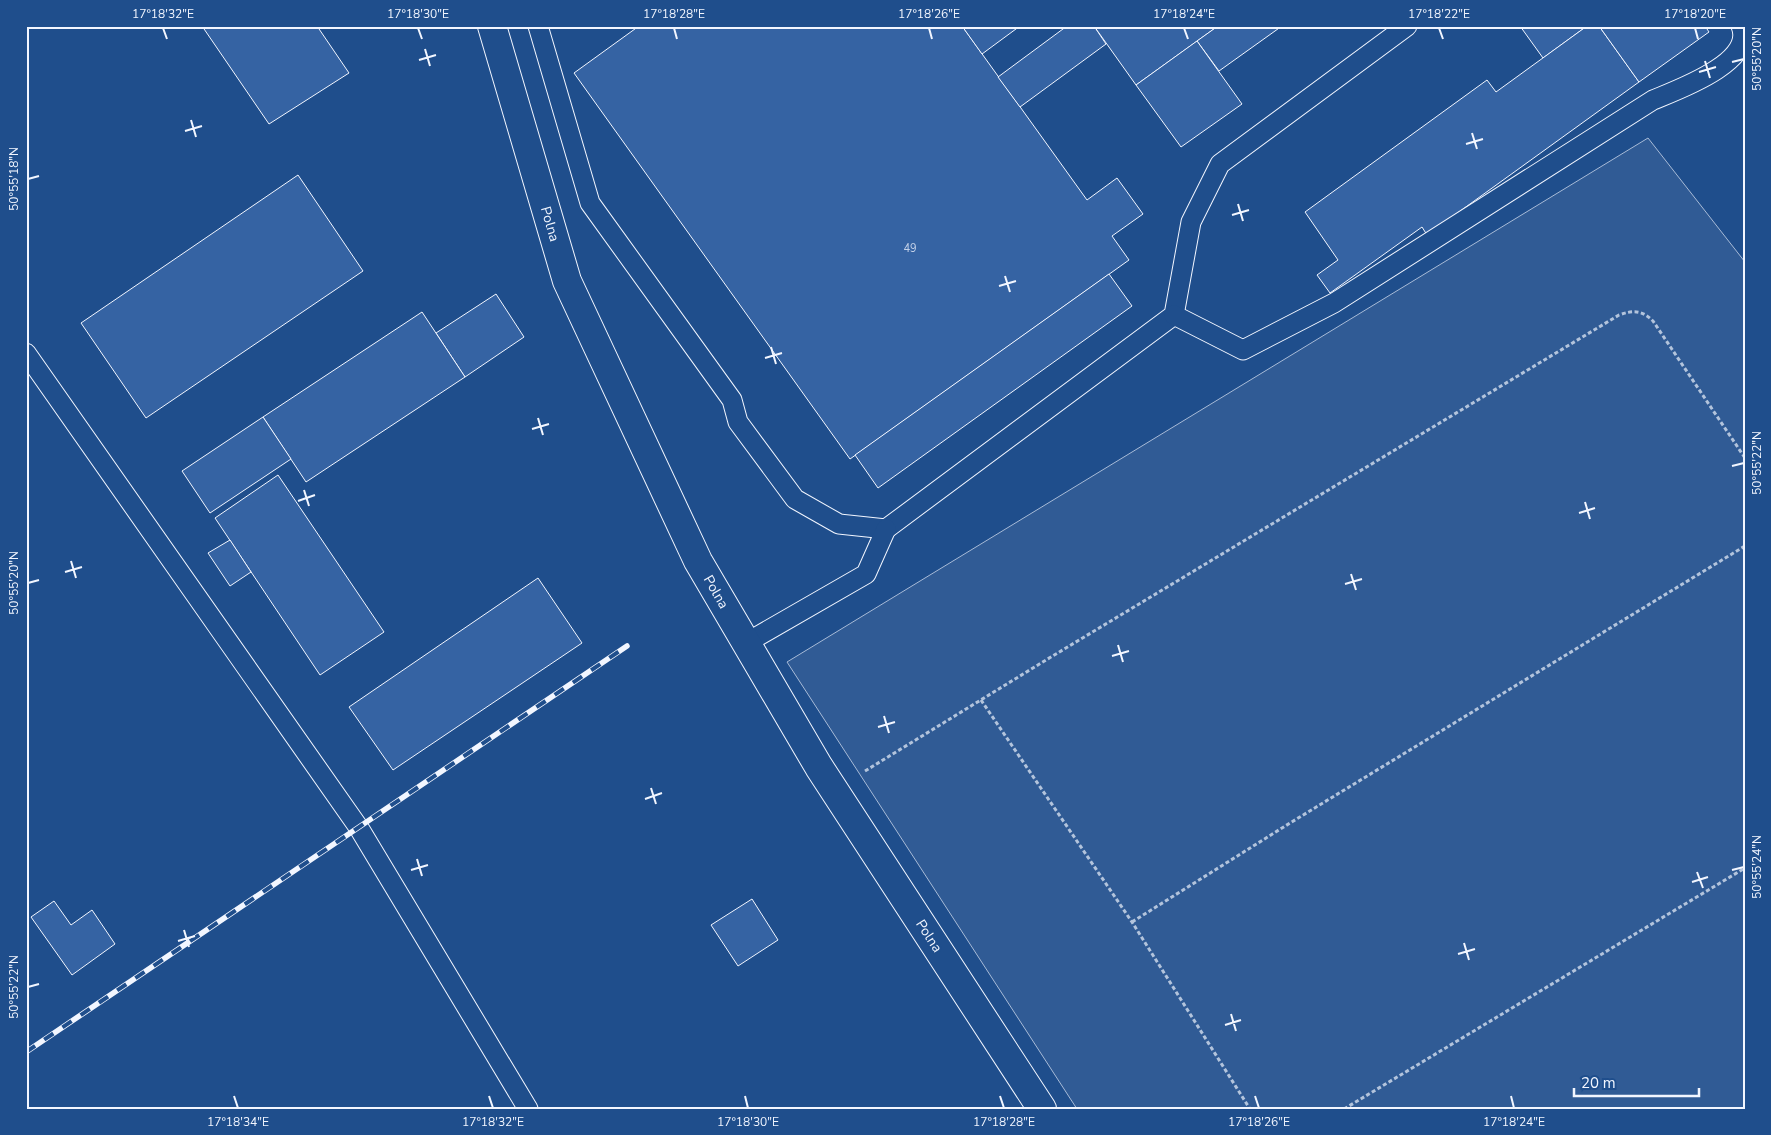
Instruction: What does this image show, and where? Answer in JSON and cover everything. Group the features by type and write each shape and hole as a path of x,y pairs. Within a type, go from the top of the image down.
{"street":[{"name":"Polna","path":"492,26 567,281 698,561 834,790 1042,1109"}],"lane":[{"path":"538,26 590,203 732,400 738,422 795,499 839,524 886,529"},
{"path":"746,643 866,574 886,529 1174,315 1191,222 1220,164 1407,26"},
{"path":"1174,315 1243,350 1334,303 1653,100 1700,81 1732,58 1739,50 1742,42 1743,28 1741,26"},
{"path":"26,353 359,828 528,1109"}],"path":[{"path":"834,790 1619,315 1631,311 1640,312 1646,314 1653,321 1745,458"},
{"path":"1132,922 1290,822 1745,546"},
{"path":"981,700 1132,922 1250,1109"},
{"path":"1344,1109 1745,868"}],"shaded area":[{"path":"1648,138 1745,262 1745,1109 1077,1109 787,662"}],"building":[{"path":"202,26 317,26 349,73 269,124"},
{"path":"639,26 962,26 1087,200 1117,178 1143,214 1112,236 1129,260 850,459 574,73"},
{"path":"962,26 1020,26 982,54"},
{"path":"1067,26 1094,26 1106,44 1020,107 998,77"},
{"path":"1094,26 1218,26 1136,85"},
{"path":"1218,26 1282,26 1219,71 1197,41"},
{"path":"1520,26 1587,26 1543,58"},
{"path":"1587,26 1599,26 1639,82 1427,235 1422,227 1330,293 1317,275 1338,260 1305,212 1487,80 1496,92"},
{"path":"1599,26 1705,26 1709,32 1639,82"},
{"path":"1197,41 1242,104 1181,147 1136,85"},
{"path":"298,175 363,271 146,418 81,323"},
{"path":"1109,274 1132,306 878,488 855,455"},
{"path":"496,294 524,337 465,377 436,333"},
{"path":"422,312 465,377 306,482 263,417"},
{"path":"263,417 291,459 210,513 182,471"},
{"path":"278,475 384,632 320,675 215,518"},
{"path":"230,540 251,572 230,586 208,553"},
{"path":"538,578 582,643 393,770 349,707"},
{"path":"752,899 778,940 738,966 711,925"},
{"path":"54,901 71,925 92,910 115,944 72,975 31,917"}],"railway":[{"path":"26,1052 627,646"}]}
